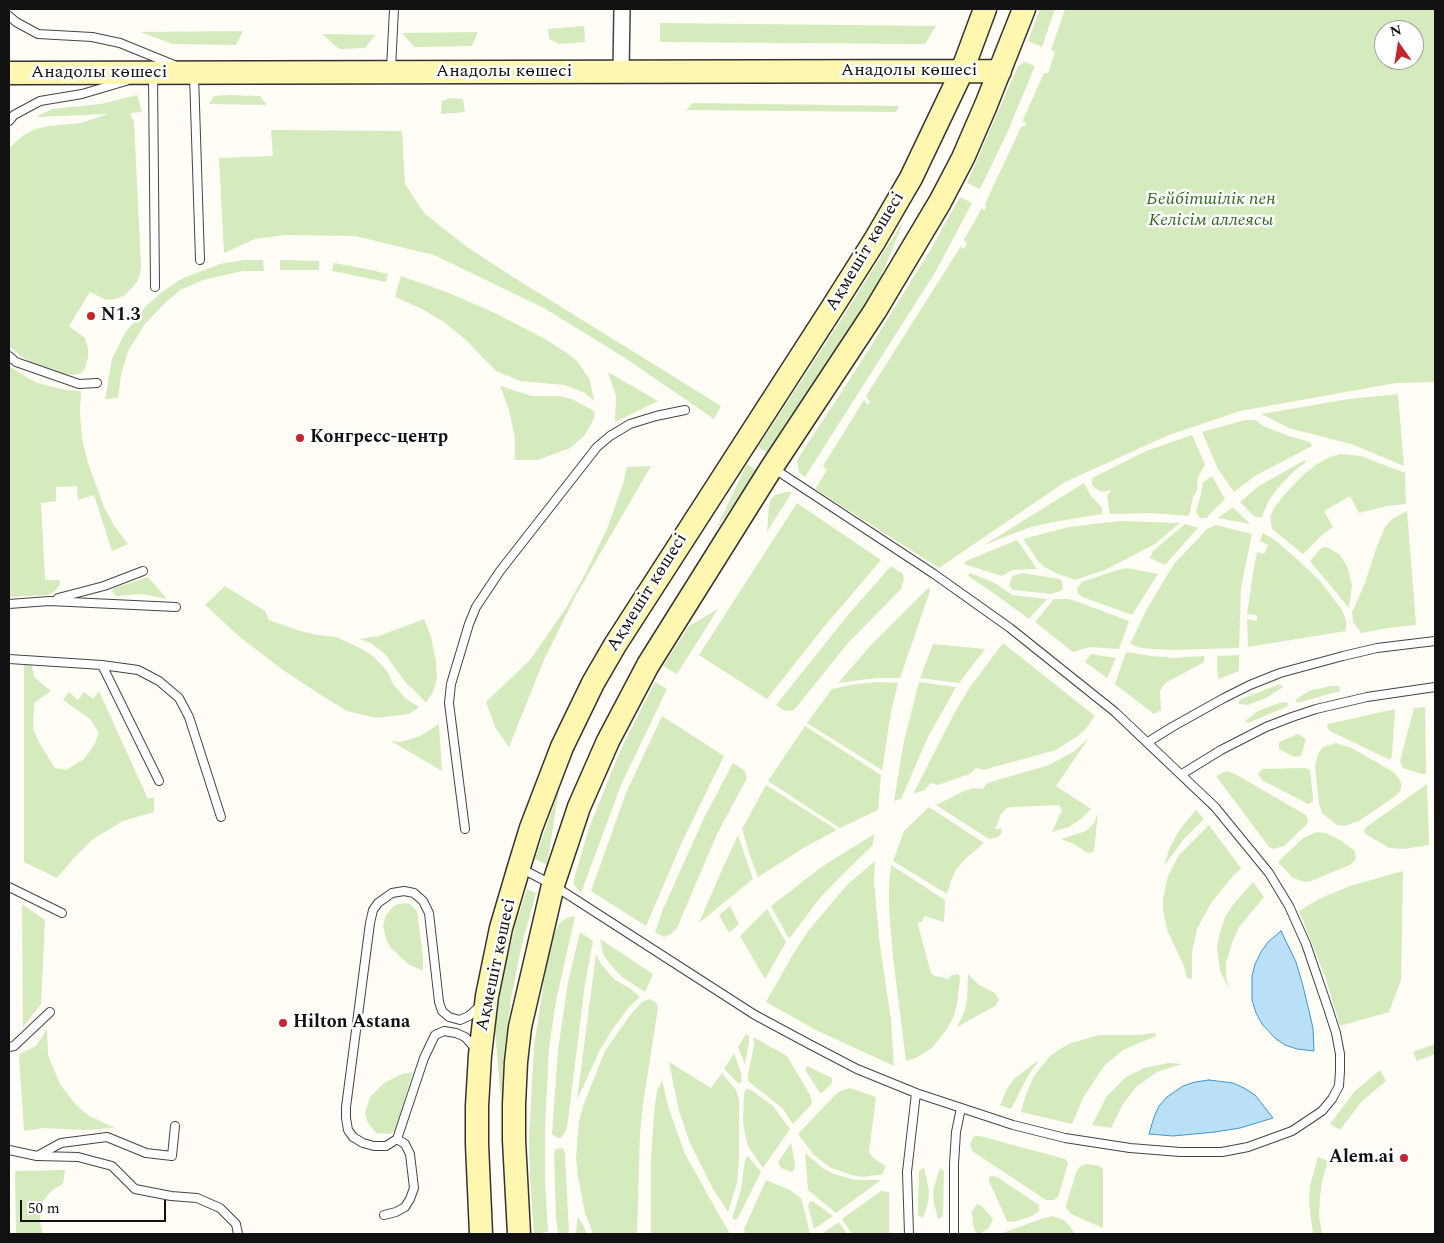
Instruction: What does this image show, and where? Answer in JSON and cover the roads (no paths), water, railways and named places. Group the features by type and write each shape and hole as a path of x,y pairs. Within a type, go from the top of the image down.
{"street":[{"path":"621,72 622,9"},
{"name":"Ақмешіт көшесі","path":"481,1234 477,1144 480,1055 487,996 501,928 531,828 548,781 593,683 648,591 875,240 911,178 962,71 985,9"},
{"name":"Ақмешіт көшесі","path":"520,1234 514,1140 516,1062 525,1001 553,884 579,807 608,741 648,665 772,467 874,311 940,202 963,158 1024,9"},
{"name":"Анадолы көшесі","path":"9,73 1000,71"}],"lane":[{"path":"391,72 394,9"},
{"path":"9,16 38,34 92,38 120,43 194,73 200,260"},
{"path":"9,121 14,115 40,101 82,94 154,73 155,287"},
{"path":"9,356 16,362 79,384 97,383"},
{"path":"465,829 449,703 451,684 476,607 500,571 597,447 610,436 630,424 685,410"},
{"path":"519,867 553,884 755,1014 857,1069 916,1093 1012,1124 1081,1141 1130,1148 1200,1153 1222,1152 1248,1147 1292,1131 1322,1111 1332,1099 1339,1086 1340,1072 1336,1033 1316,970 1289,906 1269,873 1215,807 1115,712 1010,628 934,574 772,467"},
{"path":"49,601 104,586 143,571"},
{"path":"9,604 49,601 176,607"},
{"path":"1148,742 1172,726 1224,698 1250,685 1280,674 1377,648 1435,641"},
{"path":"9,659 138,670 159,681 179,698 188,717 221,817"},
{"path":"102,666 159,782"},
{"path":"1182,774 1237,742 1292,717 1367,696 1435,687"},
{"path":"9,887 62,913"},
{"path":"480,1055 473,1044 465,1037 444,1031 435,1035 424,1058 397,1139 386,1146 363,1144 348,1130 346,1118 370,923 373,910 378,903 392,893 404,891 414,893 423,901 429,913 439,1002 442,1011 449,1017 460,1020 469,1016 487,996"},
{"path":"9,1047 14,1046 50,1012"},
{"path":"909,1234 907,1172 916,1093"},
{"path":"954,1234 954,1164 956,1132 961,1108"},
{"path":"37,1156 61,1143 107,1137 146,1153 172,1156 175,1126"},
{"path":"384,1215 405,1207 414,1188 410,1154 404,1144 397,1139"},
{"path":"9,1150 37,1156 78,1157 112,1166 135,1189 171,1196 197,1198 220,1208 236,1224 238,1234"}],"water":[{"path":"1281,931 1296,962 1303,986 1313,1028 1314,1051 1285,1045 1275,1038 1262,1024 1252,1000 1252,976 1255,964 1268,942"},
{"path":"1209,1080 1233,1083 1244,1088 1255,1095 1273,1118 1240,1128 1215,1132 1173,1136 1149,1134 1159,1106 1167,1097 1183,1086"}],"place":[{"name":"N1.3","path":"91,316"},
{"name":"Конгресс-центр","path":"300,438"},
{"name":"Hilton Astana","path":"283,1023"},
{"name":"Alem.ai","path":"1404,1158"}],"park label":[{"name":"Бейбітшілік пен Келісім аллеясы","path":"1211,210"}]}
